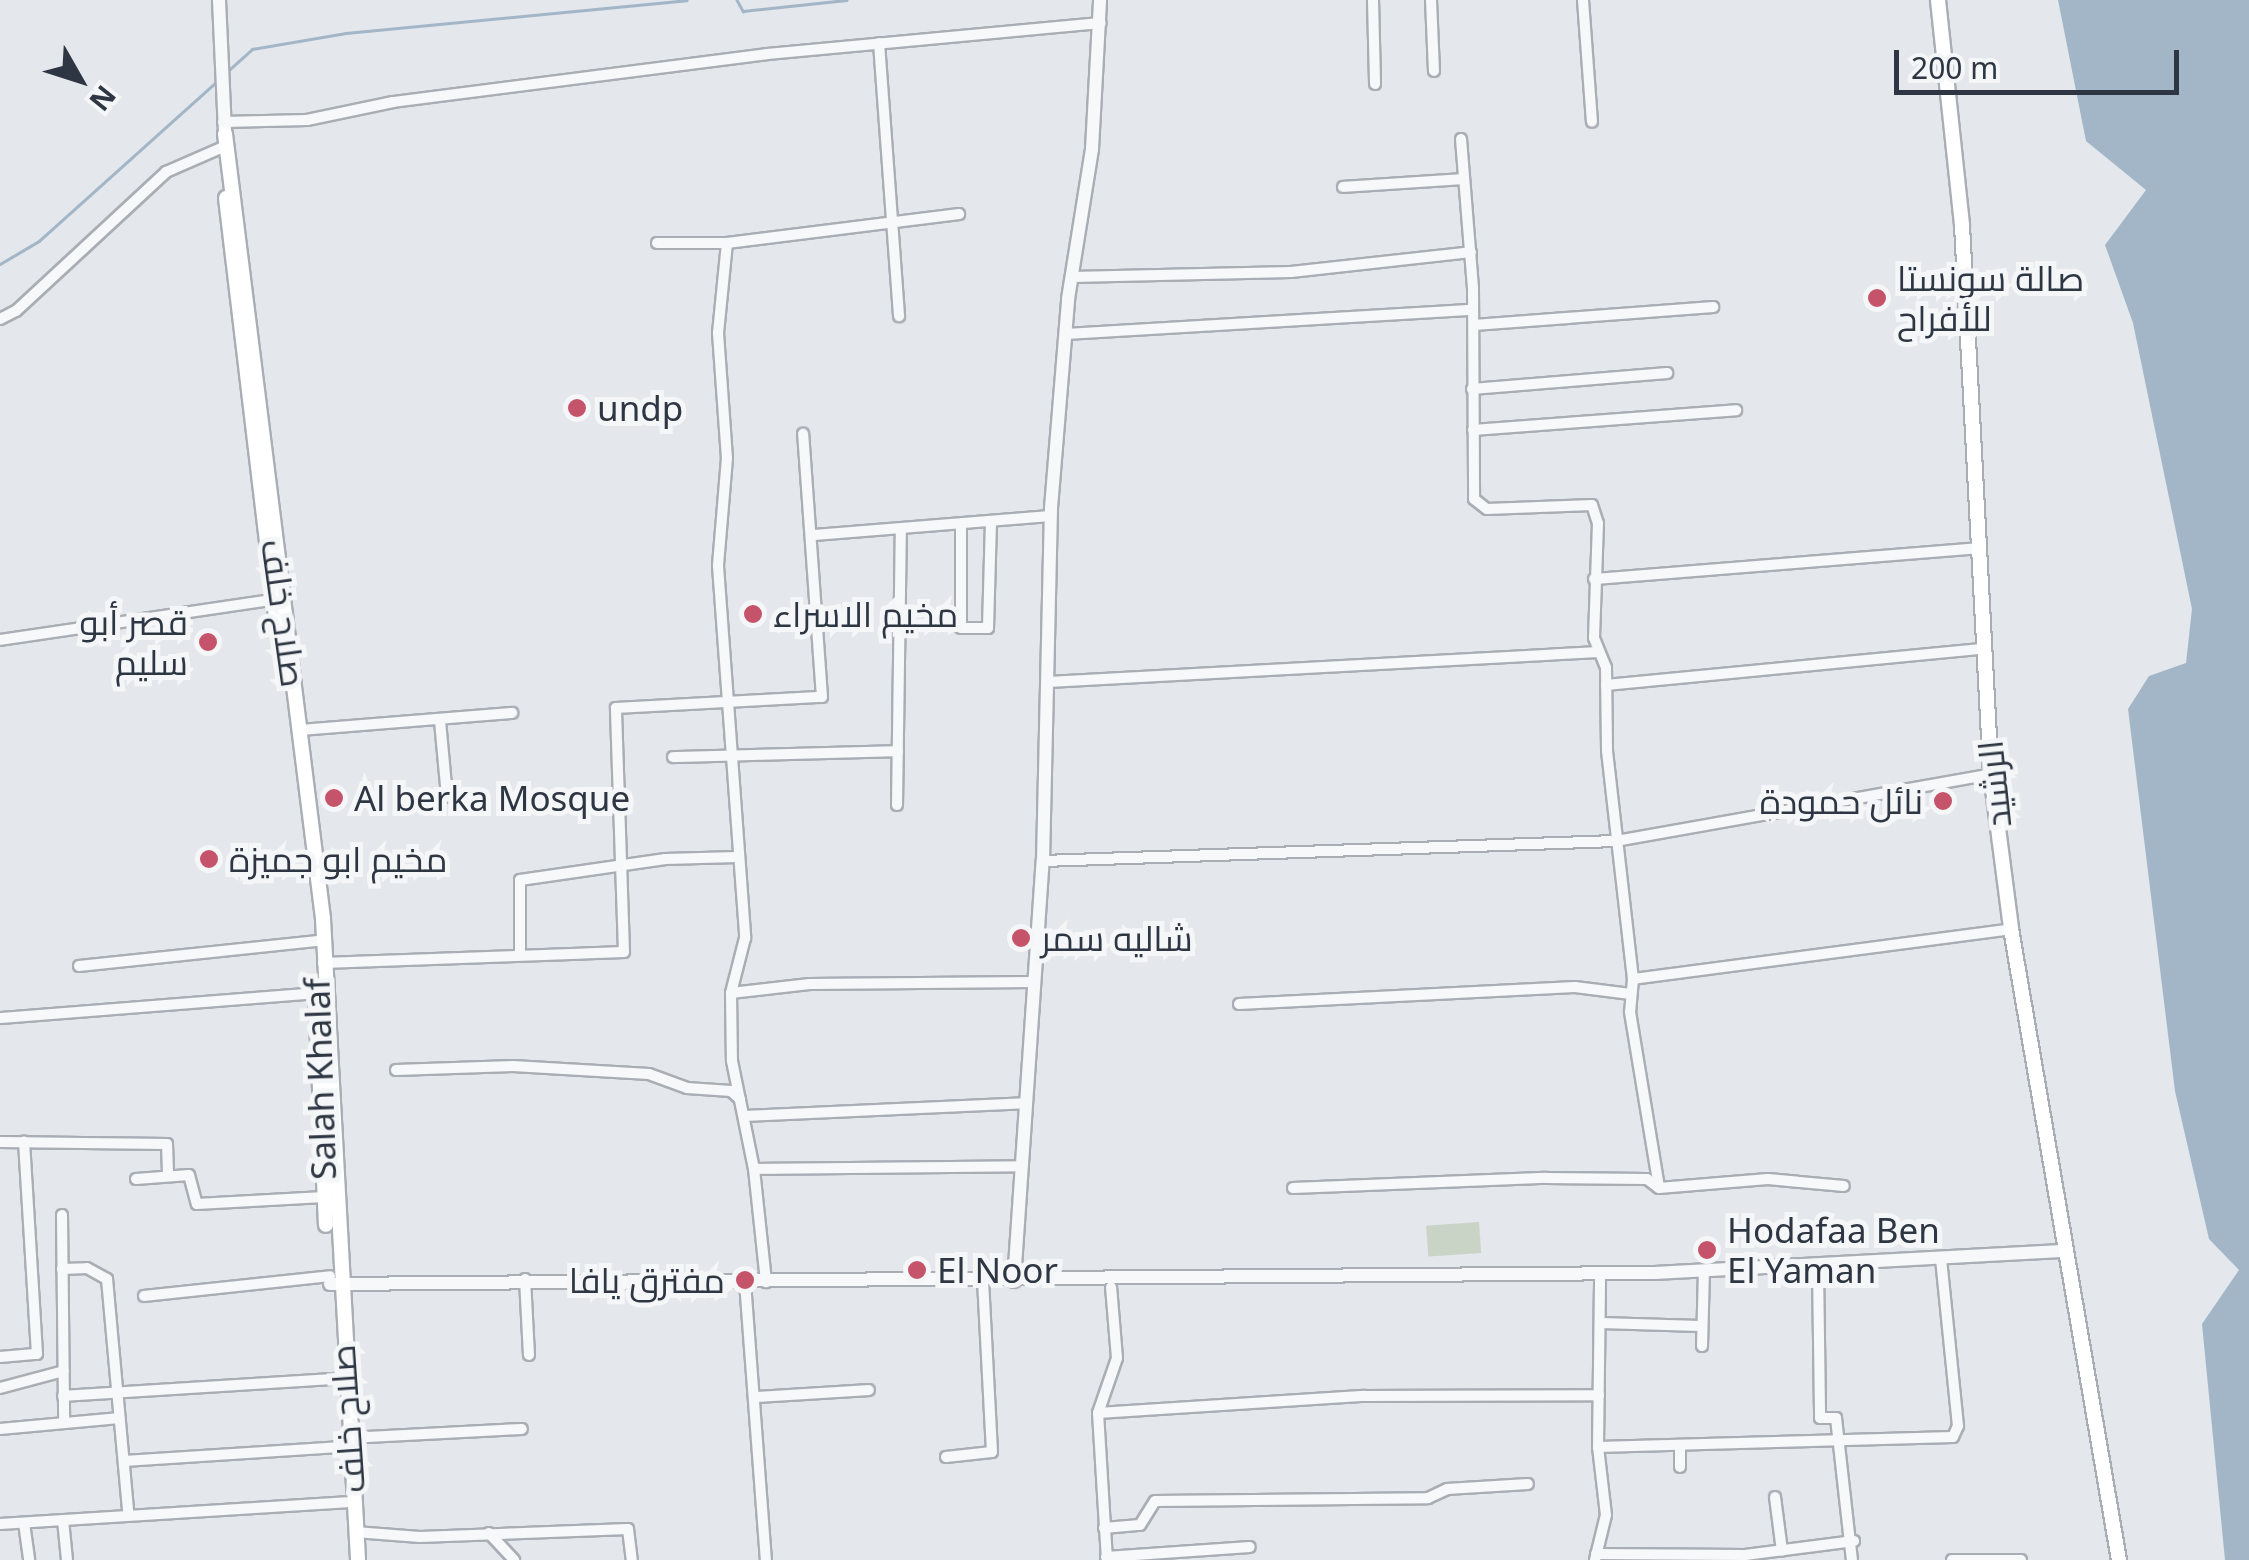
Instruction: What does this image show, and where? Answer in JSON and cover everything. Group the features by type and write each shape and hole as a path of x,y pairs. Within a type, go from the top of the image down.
{"main road":[{"name":"الرشيد","path":"1938,0 1962,225 1981,649 1991,774 2011,930 2120,1560"},
{"name":"صلاح خلف","path":"223,135 272,600"},
{"name":"صلاح خلف","path":"223,135 299,730 322,963 333,1282 343,1443 358,1560"},
{"name":"Salah Khalaf","path":"272,600 316,941 324,1197 350,1560"}],"street":[{"path":"219,0 223,135"},
{"path":"1014,1281 1043,861 1051,516 1072,278 1092,148 1100,0"},
{"path":"1374,0 1376,84"},
{"path":"1431,0 1434,72"},
{"path":"1583,0 1592,122"},
{"path":"0,319 16,312 166,172 223,135 393,102 879,43 1101,23"},
{"path":"879,43 900,316"},
{"path":"1461,139 1471,252 1478,507 1592,505 1598,523 1594,578 1598,652 1606,684 1616,841 1633,979 1631,994 1659,1188"},
{"path":"1343,186 1463,179"},
{"path":"657,242 727,243 959,214"},
{"path":"727,243 718,332 727,458 718,566 732,702 745,938 732,993 732,1061 754,1168 766,1282"},
{"path":"1072,278 1290,272 1471,252"},
{"path":"1474,325 1713,307"},
{"path":"1066,334 1472,310"},
{"path":"1472,390 1667,373"},
{"path":"1473,430 1736,410"},
{"path":"322,963 624,952 616,708 822,696 803,434"},
{"path":"813,535 1051,516"},
{"path":"961,525 961,628 988,628 992,521"},
{"path":"898,805 901,530"},
{"path":"1594,578 1979,548"},
{"path":"0,640 272,600"},
{"path":"1606,684 1981,649"},
{"path":"1048,682 1598,652"},
{"path":"299,730 512,713"},
{"path":"440,720 447,797"},
{"path":"674,757 898,751"},
{"path":"1043,861 1616,841 1991,774"},
{"path":"520,955 520,880 714,854 738,857"},
{"path":"1633,979 2011,930"},
{"path":"79,966 316,941"},
{"path":"732,993 809,984 1033,982"},
{"path":"1239,1004 1575,987 1631,994"},
{"path":"0,1018 316,994"},
{"path":"396,1070 514,1066 649,1074 687,1088 731,1090 741,1099"},
{"path":"744,1116 1025,1102"},
{"path":"0,1357 37,1354 24,1141"},
{"path":"0,1142 167,1144 168,1175"},
{"path":"754,1168 1022,1166"},
{"path":"136,1179 190,1175 196,1204 324,1197"},
{"path":"1293,1188 1647,1178 1659,1188 1768,1179 1844,1186"},
{"path":"62,1215 64,1423"},
{"path":"144,1296 333,1282 525,1279 984,1282 1704,1272 2064,1251"},
{"path":"1598,1447 1680,1448 1956,1432 1941,1258"},
{"path":"62,1269 87,1268 106,1279 128,1512"},
{"path":"1818,1268 1820,1418 1836,1418 1842,1440 1842,1500 1850,1502 1852,1560"},
{"path":"1596,1558 1606,1515 1598,1447 1600,1272"},
{"path":"1702,1346 1704,1272"},
{"path":"525,1279 529,1355"},
{"path":"745,1282 758,1398 766,1560"},
{"path":"946,1457 992,1452 984,1282"},
{"path":"1112,1286 1117,1358 1098,1412 1106,1558 1250,1547"},
{"path":"1601,1322 1700,1326"},
{"path":"0,1388 64,1371"},
{"path":"62,1396 116,1389 335,1379"},
{"path":"758,1398 869,1390"},
{"path":"1098,1412 1364,1396 1600,1394"},
{"path":"0,1429 120,1418"},
{"path":"124,1462 522,1429"},
{"path":"1680,1448 1680,1468"},
{"path":"1104,1528 1140,1525 1155,1502 1428,1498 1447,1489 1528,1484"},
{"path":"1775,1497 1782,1550"},
{"path":"0,1524 128,1512 346,1502"},
{"path":"64,1520 67,1560"},
{"path":"24,1523 28,1560"},
{"path":"356,1532 628,1529 632,1560"},
{"path":"490,1533 514,1560"},
{"path":"1581,1560 1782,1550 1854,1541"},
{"path":"1952,1560 2021,1560"}],"green space":[{"path":"1479,1222 1481,1253 1428,1257 1426,1226"}],"water":[{"path":"2058,0 2249,0 2249,1560 2225,1560 2202,1324 2239,1270 2209,1239 2175,1091 2128,709 2149,676 2186,663 2192,609 2133,323 2105,245 2146,190 2086,141"}],"waterway":[{"path":"229,70 252,49 346,33 686,0"},
{"path":"737,0 743,11 846,0"},
{"path":"0,264 39,241 216,82"}],"place":[{"name":"صالة سونستا للأفراح","path":"1877,298"},
{"name":"undp","path":"577,408"},
{"name":"مخيم الاسراء","path":"753,614"},
{"name":"قصر أبو سليم","path":"208,642"},
{"name":"Al berka Mosque","path":"334,798"},
{"name":"نائل حمودة","path":"1943,801"},
{"name":"مخيم ابو جميزة","path":"209,859"},
{"name":"شاليه سمر","path":"1021,938"},
{"name":"Hodafaa Ben El Yaman","path":"1707,1250"},
{"name":"El Noor","path":"917,1270"},
{"name":"مفترق يافا","path":"745,1280"}]}
